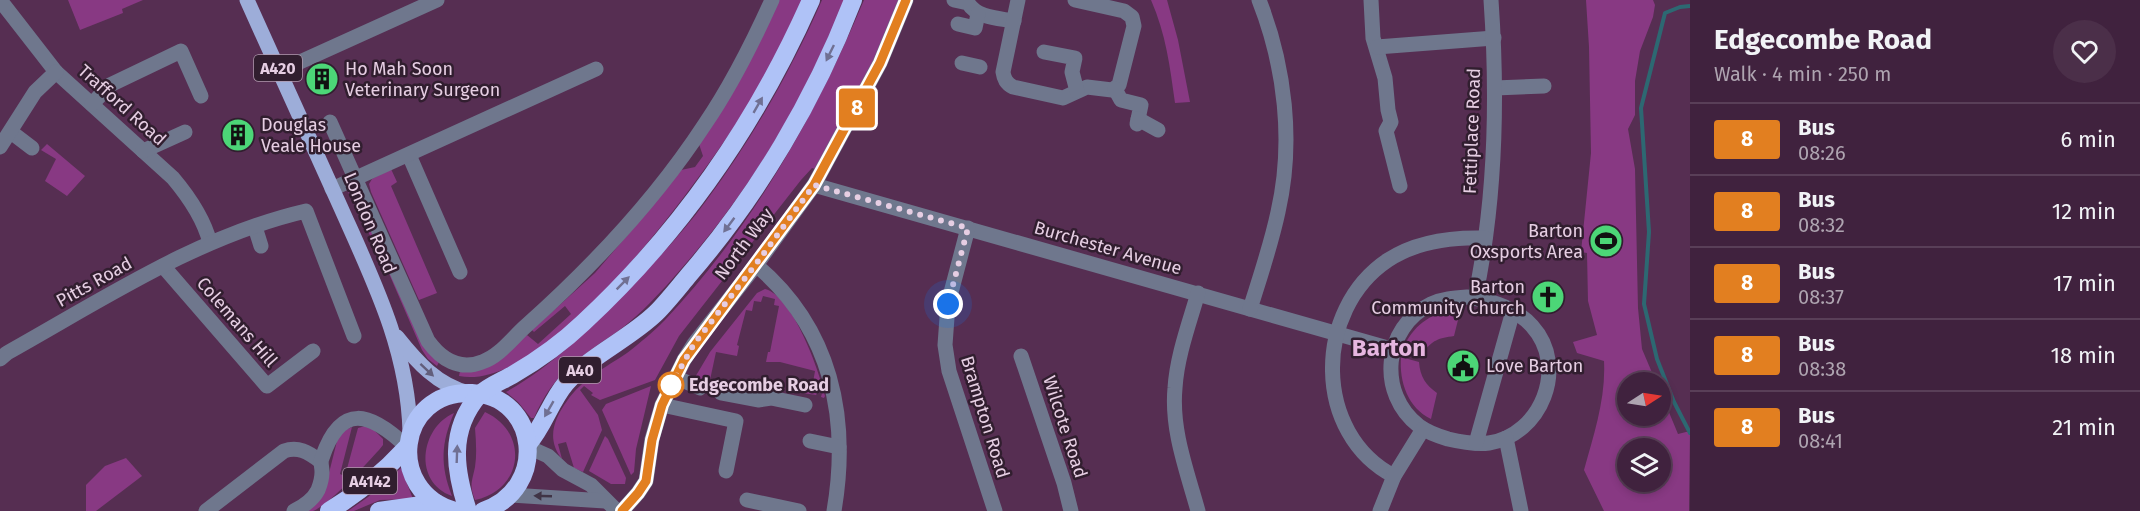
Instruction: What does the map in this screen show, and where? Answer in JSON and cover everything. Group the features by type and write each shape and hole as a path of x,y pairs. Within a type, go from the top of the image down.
{"highway":[{"name":"A40","path":"476,394 542,357 582,324 631,275 674,227 748,121 778,69 811,0"},
{"name":"North Way","path":"528,446 566,384 579,371 656,313 737,214 762,177 803,106 853,0"},
{"path":"468,511 457,470 458,442 476,394"},
{"path":"444,508 428,497 415,479 408,440 422,412 437,401 453,396 476,394 502,404 513,414 525,433 528,446 527,466 521,482 509,501 483,511"},
{"name":"A4142","path":"329,511 362,488 408,440"},
{"name":"A4142","path":"379,511 444,508"}],"main road":[{"name":"London Road","path":"248,0 394,332 408,395 408,440"},
{"name":"London Road","path":"394,332 411,355 429,373 447,385 476,394"}],"street":[{"name":"Trafford Road","path":"0,0 56,72 173,178 188,196 208,234 210,243"},
{"path":"280,71 437,0"},
{"name":"London Road","path":"330,122 428,341 447,361 458,364 483,362 500,351 584,273 654,195 707,122 758,31 772,0"},
{"name":"North Way","path":"622,511 646,481 652,440 662,405 675,376 694,344 814,185 880,63 906,0"},
{"path":"954,0 968,3 978,14 1014,21"},
{"path":"992,70 1014,21 1018,0"},
{"path":"962,63 992,70 1012,87 1063,98 1087,87 1115,89 1122,80 1134,26 1132,17 1124,11 1075,0"},
{"path":"1250,309 1279,212 1286,129 1279,65 1259,0"},
{"path":"1371,0 1373,38 1395,118 1386,130 1400,186"},
{"name":"Fettiplace Road","path":"1475,298 1492,177 1495,88 1491,0"},
{"path":"958,24 975,28 978,14"},
{"path":"1377,47 1494,38"},
{"path":"92,104 110,85 181,51 201,96"},
{"path":"1044,51 1075,58 1072,72 1077,91"},
{"path":"332,189 596,69"},
{"path":"0,147 35,92 56,72"},
{"path":"1495,88 1544,86"},
{"path":"1115,89 1121,100 1141,105 1137,121 1158,130"},
{"path":"11,132 32,148"},
{"path":"143,151 185,132"},
{"path":"409,155 460,272"},
{"name":"Burchester Avenue","path":"814,185 1392,349"},
{"path":"261,246 255,226 306,211 354,336"},
{"name":"Pitts Road","path":"2,352 163,266 210,243 255,226"},
{"name":"Brampton Road","path":"968,228 948,304 945,345 950,371 983,480 995,511"},
{"path":"1394,477 1364,456 1341,417 1332,369 1335,333 1345,309 1358,288 1373,271 1387,260 1421,244 1440,240 1485,238"},
{"path":"756,264 786,292 806,321 824,359 831,388 839,447 834,511"},
{"name":"Colemans Hill","path":"163,266 267,386 313,351"},
{"path":"1198,293 1179,362 1174,399 1176,430 1198,511"},
{"path":"1451,298 1475,298 1513,311 1532,326 1545,350 1548,375 1545,394 1534,416 1525,426 1506,438 1476,443 1451,439 1423,429 1412,420 1394,389 1390,362 1392,349 1403,328 1423,309 1451,298"},
{"path":"1476,443 1513,311"},
{"name":"Wilcote Road","path":"1021,356 1064,483 1071,511"},
{"path":"675,376 700,388"},
{"path":"722,393 758,400 771,398 805,405"},
{"path":"662,405 736,421 726,471"},
{"path":"294,511 308,503 317,491 322,472 320,460 336,429 346,420 357,417 367,419 408,440"},
{"path":"1380,511 1394,477 1423,429"},
{"path":"1506,438 1521,511"},
{"path":"810,441 839,447"},
{"path":"528,446 548,456 564,470 591,485 611,506"},
{"path":"206,511 284,451 293,448 305,450 320,460"},
{"path":"747,500 799,511"},
{"path":"509,501 611,506"}],"shaded area":[{"path":"68,0 143,0 122,9 123,13 80,30"},
{"path":"778,0 803,0 775,62 721,146 682,200 637,255 590,305 543,346 499,371 459,376 460,371 527,335 538,344 571,314 565,306 534,332 532,330 595,273 681,170 695,167 703,156 699,144"},
{"path":"822,0 845,0 792,112 743,189 699,248 667,285 631,321 569,367 550,389 534,418 531,418 506,392 539,371 583,334 667,249 687,225 755,129 797,53"},
{"path":"864,0 900,0 861,88 815,169 812,168 801,180 679,336 655,380 600,400 591,395 593,393 584,386 580,390 598,415 602,430 583,472 574,468 566,442 558,444 562,459 554,444 555,422 562,408 587,380 627,353 665,320 726,248 779,169 803,128"},
{"path":"1151,0 1167,0 1178,40 1190,102 1175,103 1164,38"},
{"path":"1586,0 1653,0 1655,5 1653,17 1640,51 1635,81 1635,115 1628,129 1635,169 1638,308 1642,349 1652,372 1617,372 1617,426 1671,426 1671,417 1678,434 1690,431 1689,511 1604,511 1584,470 1598,416 1604,375 1604,361 1577,353 1573,342 1597,335 1588,301 1587,253 1581,252 1591,153"},
{"path":"47,144 85,176 67,196 45,181 56,159 41,150"},
{"path":"391,169 397,182 391,186 437,293 419,300 369,184 372,179"},
{"path":"353,189 439,362 437,366 422,350 387,269 348,192"},
{"path":"765,289 785,305 795,319 817,369 824,398 821,397 822,393 818,392 816,395 802,393 803,387 812,388 815,371 780,362 766,362 779,306 774,305 775,299 763,296 761,302 754,301 752,311 746,310 737,345 739,346 737,356 716,352 710,380 702,378 701,383 694,379 710,352 757,293"},
{"path":"1461,308 1454,336 1436,340 1423,353 1404,346 1414,331 1426,320"},
{"path":"1401,357 1419,362 1424,380 1437,393 1431,419 1416,408 1407,393 1402,376"},
{"path":"651,386 636,449 634,472 631,475 602,410 606,404"},
{"path":"485,412 499,421 509,433 514,446 515,460 511,473 503,485 491,494 475,500 472,480 476,457 475,428"},
{"path":"454,413 444,444 445,474 452,496 439,489 431,479 426,455 428,442 434,430"},
{"path":"369,425 383,439 383,445 328,501 313,511 303,511 328,477 339,433 352,427 340,474 345,476 358,428"},
{"path":"605,436 626,478 625,484 611,484 589,471"},
{"path":"126,458 142,476 96,511 86,511 86,485 105,466"},
{"path":"401,468 413,499 380,500 354,511 348,511 368,497"}],"waterway":[{"path":"1690,6 1665,13 1641,108 1649,232 1644,304 1657,359 1674,402 1690,433"}],"bus line":[{"name":"8","path":"622,511 646,481 652,440 662,405 684,360 814,185 880,63 906,0"}],"place":[{"name":"Ho Mah Soon Veterinary Surgeon","path":"322,79"},
{"name":"Douglas Veale House","path":"238,135"},
{"name":"Barton Oxsports Area","path":"1606,241"},
{"name":"Barton Community Church","path":"1548,297"},
{"name":"Love Barton","path":"1463,366"},
{"name":"Edgecombe Road","path":"671,385"}],"district":[{"name":"Barton","path":"1389,348"}],"route":[{"path":"671,385 694,344 814,185 968,228 948,304"}]}
